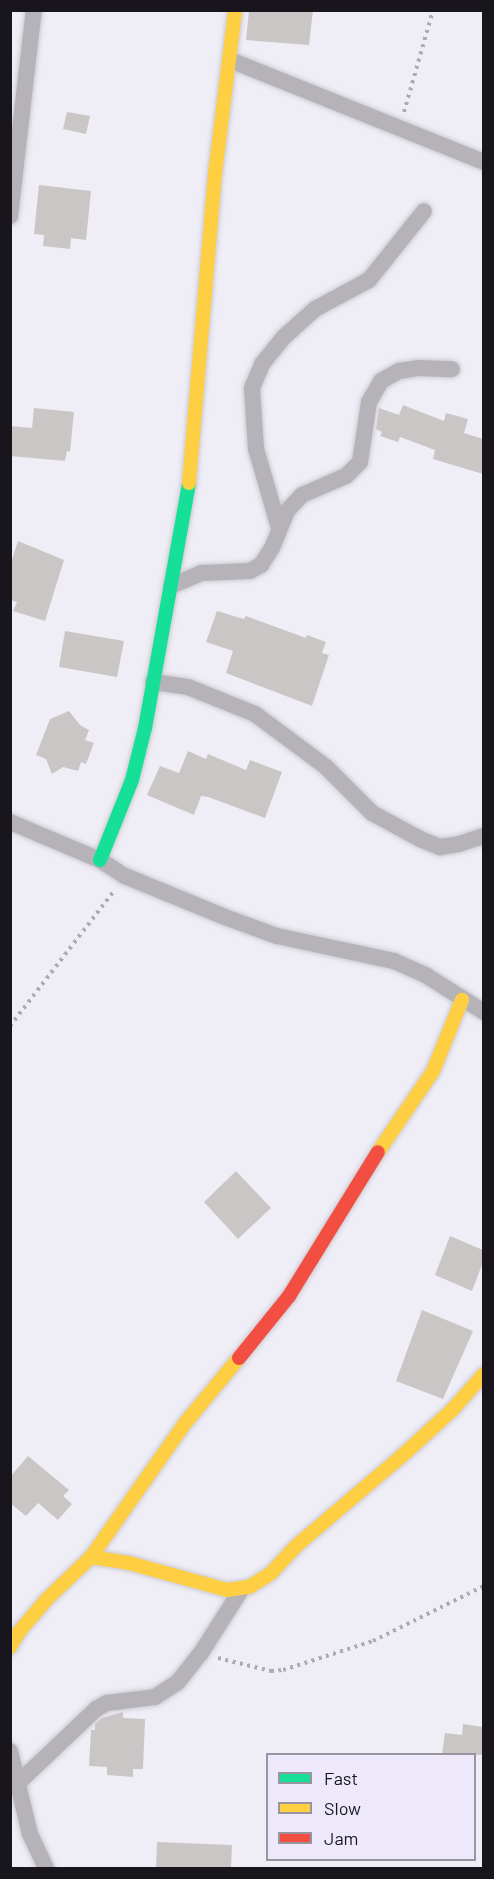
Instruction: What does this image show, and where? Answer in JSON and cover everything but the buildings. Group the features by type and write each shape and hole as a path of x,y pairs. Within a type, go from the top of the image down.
{"street":[{"path":"10,216 34,10"},
{"path":"100,860 132,780 188,497 215,174 236,10"},
{"path":"230,60 483,162"},
{"path":"279,528 256,449 252,387 262,364 284,337 315,309 369,280 424,212"},
{"path":"171,586 202,573 250,572 261,565 287,511 302,495 346,476 360,462 369,402 381,381 399,371 418,368 453,369"},
{"path":"153,682 197,690 255,714 326,767 372,813 420,839 440,847 459,844 483,836"},
{"path":"10,822 100,860 125,876 277,936 394,962 428,976 483,1012"},
{"path":"10,1647 18,1633 47,1599 91,1557 186,1422 289,1296 385,1141 433,1071 462,1000"},
{"path":"17,1784 96,1709 106,1703 155,1697 178,1682 191,1667 241,1590 272,1573 296,1546 453,1408 483,1374"},
{"path":"91,1557 129,1563 227,1590 241,1590"},
{"path":"10,1751 30,1834 46,1869"}],"path":[{"path":"400,127 433,10"},
{"path":"10,1026 125,876"},
{"path":"191,1667 217,1658 277,1670 321,1659 373,1641 483,1586"}],"traffic: fast":[{"path":"100,860 132,780 145,728 189,483"}],"traffic: slow":[{"path":"189,483 215,174 235,10"},
{"path":"378,1152 433,1071 462,1000"},
{"path":"10,1647 18,1633 47,1599 91,1557 186,1422 239,1358"},
{"path":"91,1557 129,1563 227,1590 249,1587 271,1573 296,1546 403,1455 453,1409 484,1374"}],"traffic: jam":[{"path":"239,1358 289,1296 378,1152"}]}
